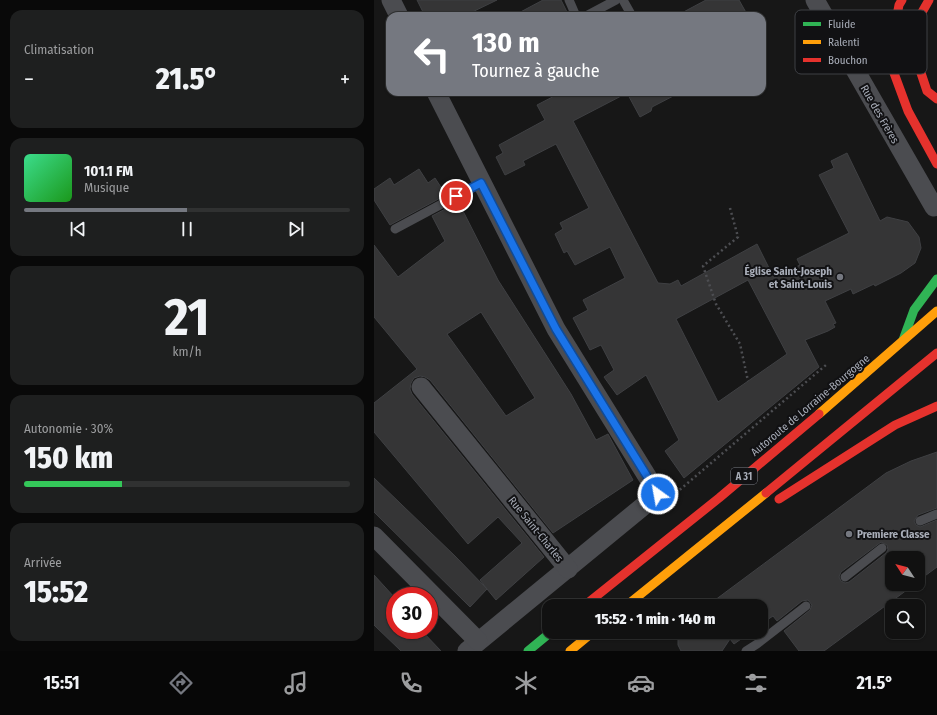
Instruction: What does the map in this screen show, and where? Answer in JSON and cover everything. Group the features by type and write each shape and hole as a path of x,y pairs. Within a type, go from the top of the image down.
{"highway":[{"path":"898,10 902,0"},
{"path":"923,10 929,0"},
{"path":"894,74 908,111 937,164"},
{"path":"921,74 927,91 937,99"},
{"path":"902,343 914,310 937,279"},
{"name":"Autoroute de Lorraine-Bourgogne","path":"593,599 830,405 937,311"},
{"name":"A 31","path":"635,599 821,449 937,353"},
{"path":"772,503 895,425 937,406"},
{"path":"685,559 752,516"},
{"path":"528,651 543,639"},
{"path":"570,651 585,639"}],"street":[{"path":"391,0 397,12"},
{"name":"Rue des Frères","path":"815,0 821,10"},
{"name":"Rue des Frères","path":"858,74 934,207"},
{"path":"438,96 556,329 658,494 568,569"},
{"name":"Rue Saint-Charles","path":"421,387 568,569 473,646"},
{"path":"374,536 473,646"}],"lane":[{"path":"569,0 574,12"},
{"path":"594,12 616,0"},
{"path":"623,0 630,12"},
{"path":"395,229 481,183"},
{"path":"920,521 937,514"},
{"path":"845,577 882,548"},
{"path":"746,651 806,606"}],"path":[{"path":"730,208 738,237 703,266 716,304 740,344 748,381"},
{"path":"658,494 675,494 826,365"}],"building":[{"path":"417,0 497,0 472,12 423,12"},
{"path":"543,0 561,0 567,12 520,12"},
{"path":"706,0 739,0 746,12 684,12"},
{"path":"554,96 621,96 573,121 658,283 670,284 678,280 681,286 757,244 774,278 800,265 797,259 849,233 819,175 834,168 831,161 847,153 880,221 887,217 908,222 919,237 921,248 915,263 901,273 875,286 874,284 853,294 851,289 825,301 836,323 833,324 835,327 805,340 819,367 684,478 665,451 679,440 646,375 617,395 604,377 614,370 601,345 590,350 573,318 588,310 583,300 625,278 610,247 575,265 567,251 564,253 555,234 563,229 560,223 589,208 556,144 523,161 525,165 505,175 496,157 503,153 499,145 545,120 537,105","holes":["748,280 787,354 718,402 676,319"]},
{"path":"629,96 673,96 652,107 651,111 640,117"},
{"path":"419,169 428,183 435,178 446,195 390,225 374,200 374,189 390,178 394,185"},
{"path":"453,205 456,210 461,207 498,280 571,394 596,440 608,434 633,480 553,533 430,380 420,376 414,378 410,389 412,394 544,557 496,600 480,580 522,543 498,517 468,544 374,432 374,403 417,369 374,317 374,245 398,277 445,241 432,216","holes":["481,312 535,398 506,416 447,334"]},
{"path":"937,452 937,508 918,515 914,521 916,525 920,527 937,520 937,567 925,576 925,551 887,551 887,545 881,542 841,572 839,577 841,581 845,583 849,582 885,554 885,591 905,591 895,599 885,599 885,606 824,651 799,651 784,631 810,610 812,605 808,600 802,601 777,621 773,616 768,619 768,599 716,599 886,473 911,461"},
{"path":"374,478 487,589 470,607 374,512"},
{"path":"374,575 386,588 386,637 374,625"},
{"path":"389,639 430,639 441,651 401,651"},
{"path":"678,639 730,639 722,651 681,651 678,645"},
{"path":"730,639 741,639 734,644"}],"traffic: fast":[{"path":"903,340 914,310 937,279"},
{"path":"528,651 543,639"}],"traffic: slow":[{"path":"819,414 937,311"},
{"path":"635,599 766,493"},
{"path":"570,651 585,639"}],"traffic: jam":[{"path":"898,10 902,0"},
{"path":"923,10 929,0"},
{"path":"894,74 908,111 937,164"},
{"path":"921,74 927,91 937,99"},
{"path":"766,493 937,353"},
{"path":"779,499 895,425 937,406"},
{"path":"593,599 719,498 819,414"}],"place":[{"name":"Église Saint-Joseph et Saint-Louis","path":"840,277"},
{"name":"Premiere Classe","path":"849,534"}],"route":[{"path":"456,196 481,183 556,329 658,494"}]}
